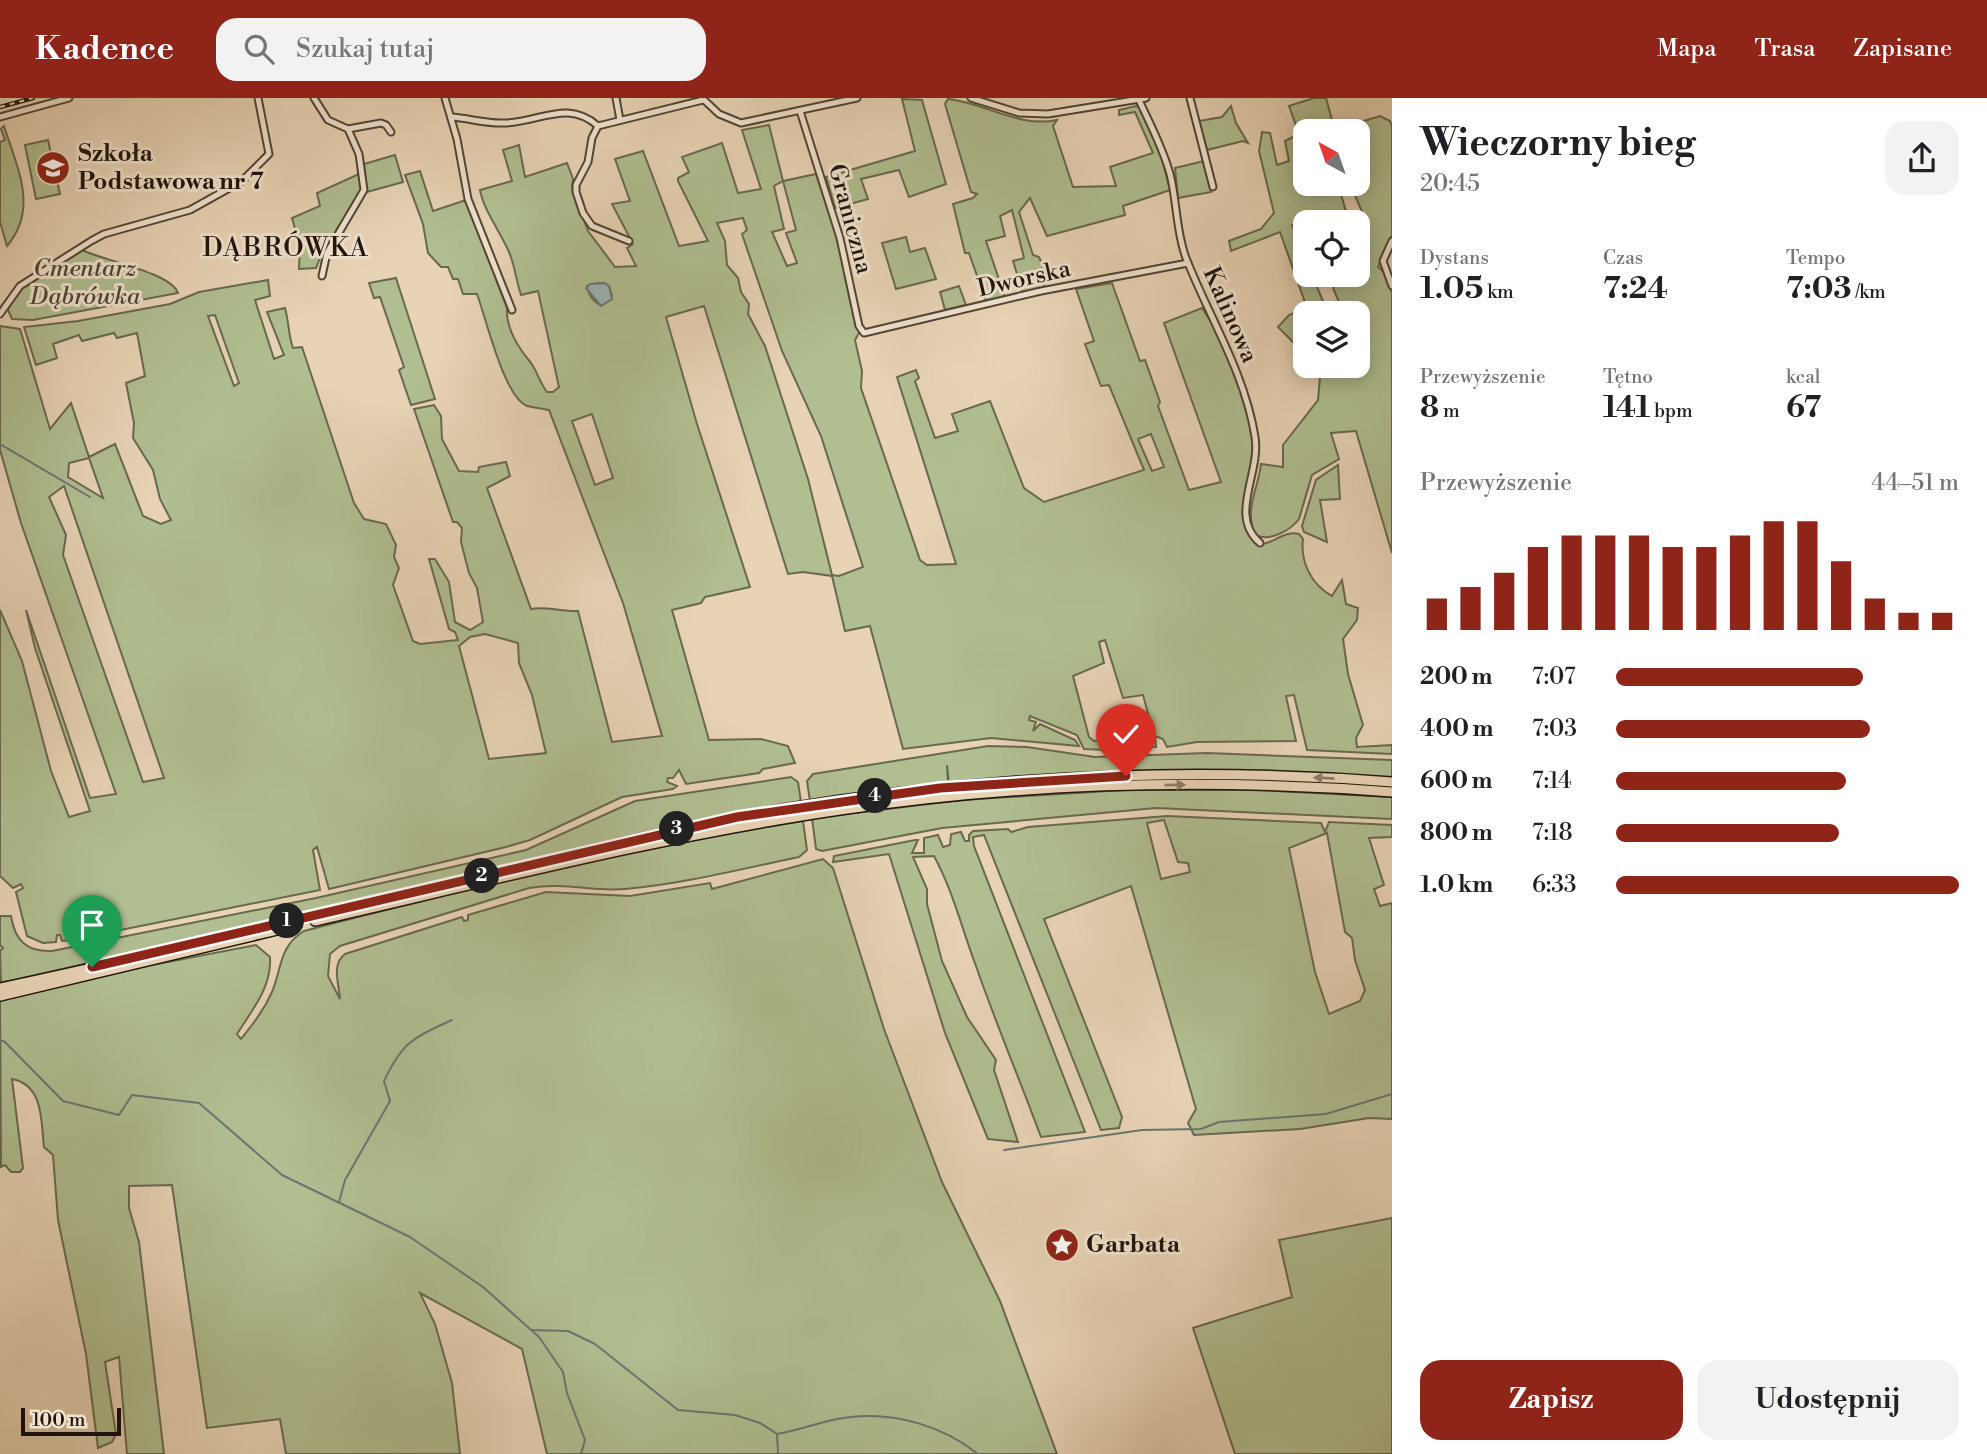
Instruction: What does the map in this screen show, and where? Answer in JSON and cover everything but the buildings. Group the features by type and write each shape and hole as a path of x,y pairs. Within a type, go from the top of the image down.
{"main road":[{"path":"0,988 639,838 845,799 987,783 1107,776 1261,775 1392,782"},
{"path":"0,996 526,872 706,833 831,811 975,794 1109,786 1230,785 1392,792"}],"street":[{"path":"0,117 69,98"},
{"path":"0,314 20,286 91,241 104,234 190,211 248,176 269,154 258,98"},
{"path":"314,98 328,120 348,128 381,123 391,132"},
{"path":"444,98 451,117 468,199 512,310"},
{"path":"616,98 620,120"},
{"path":"629,241 592,226 583,213 576,192 576,185 589,162 592,138 598,126 702,99 719,114 741,123 856,98"},
{"path":"971,98 1019,113 1048,114 1146,98"},
{"path":"1190,98 1213,187"},
{"name":"Kalinowa","path":"1139,100 1170,175 1188,263 1232,359 1252,421 1256,467 1244,508 1247,523 1260,543"},
{"path":"451,117 506,123 563,111 583,115 598,126"},
{"name":"Graniczna","path":"800,111 837,229 859,326 868,333"},
{"path":"322,276 327,253 364,190 359,154 348,128"},
{"path":"1392,241 1383,261 1392,286"},
{"name":"Dworska","path":"868,333 1041,291 1188,263"}],"green space":[{"path":"1314,98 1326,98 1332,119 1294,119 1289,106"},
{"path":"902,99 922,100 946,184 909,197 899,170 861,179 868,199 835,208 826,177 915,151"},
{"path":"948,99 1029,121 1057,120 1053,126 1073,187 1116,186 1110,167 1153,153 1135,112 1119,115 1119,110 1136,106 1141,109 1160,151 1170,190 1123,206 1125,215 1047,236 1030,198 1019,212 1033,255 1039,257 1045,280 1043,289 1023,293 1013,261 1024,258 1012,210 1000,216 1005,236 986,241 1005,297 986,301 969,253 965,253 953,204 973,198 977,194 971,192 945,104"},
{"path":"1231,106 1236,123 1248,143 1243,141 1207,150 1199,121 1222,117"},
{"path":"1380,116 1390,121 1392,126 1392,235 1378,267 1384,272 1392,293 1392,553 1356,431 1331,433 1339,459 1312,475 1299,519 1290,528 1273,536 1261,537 1255,535 1251,517 1261,464 1283,467 1283,445 1318,400 1320,378 1370,378 1370,301 1339,301 1333,288 1370,287 1370,210 1361,210 1355,196 1370,196 1370,119"},
{"path":"769,125 783,181 816,174 842,252 860,331 855,340 862,371 861,388 920,560 927,565 956,564 897,377 916,370 919,378 915,381 935,438 958,431 952,414 990,401 1024,488 1044,502 1144,470 1109,385 1101,386 1085,344 1094,341 1076,289 1112,283 1140,361 1145,360 1160,402 1158,406 1189,490 1221,482 1164,323 1202,308 1231,361 1251,420 1256,459 1244,512 1249,533 1257,545 1288,534 1299,534 1303,539 1306,565 1319,586 1332,596 1342,580 1346,604 1358,608 1357,620 1343,639 1348,674 1363,725 1356,738 1357,747 1392,745 1392,754 1307,750 1294,695 1286,696 1296,741 1197,742 1167,747 1163,739 1155,736 1156,747 1114,749 1109,739 1154,736 1143,695 1123,698 1105,640 1099,642 1104,663 1073,676 1089,737 1094,741 1103,740 1105,750 1084,749 1077,735 1030,716 1029,720 1036,722 1033,731 1040,724 1075,740 1079,746 991,738 903,749 870,626 845,631 832,576 803,572 788,574 704,306 666,317 697,424 750,587 705,597 701,603 672,610 709,740 761,739 788,746 795,763 763,769 759,773 686,784 679,770 673,778 668,778 667,782 677,786 673,789 622,797 530,840 329,889 317,847 313,850 320,890 71,940 62,941 60,935 57,935 56,942 43,943 27,936 16,892 23,888 21,884 13,888 0,876 0,610 22,661 51,771 69,817 90,811 35,648 26,610 90,798 116,794 21,523 0,450 0,326 20,329 50,429 71,403 89,457 115,444 143,516 161,524 171,520 160,499 153,470 133,438 134,423 126,383 145,376 137,333 117,338 114,333 82,341 79,335 53,344 57,358 36,365 24,327 78,321 170,304 199,292 268,280 270,296 255,300 274,359 284,355 267,312 285,308 293,348 302,347 354,503 364,519 386,524 396,545 394,557 399,568 393,585 413,641 420,644 458,640 455,632 449,629 429,559 435,559 449,582 455,622 470,630 483,622 477,588 469,573 461,542 462,528 457,522 453,522 414,409 434,405 441,416 442,439 459,471 478,472 479,467 506,462 510,476 487,488 531,609 578,611 612,742 662,736 623,603 549,410 527,406 519,400 503,373 477,294 463,294 458,279 453,279 448,267 441,267 428,253 423,224 405,175 420,171 433,211 466,200 507,308 514,337 542,385 547,392 553,392 559,387 538,291 521,295 509,252 480,190 512,181 503,150 519,145 525,177 567,163 573,179 572,188 588,231 615,267 636,266 627,248 633,244 612,204 630,201 615,159 643,151 679,246 708,241 678,181 678,178 689,172 682,157 722,143 738,193 761,189 742,130","holes":["783,181 796,230 786,233 797,263 787,266 772,232 784,229 774,186","743,218 747,230 742,234 782,351 821,436 863,567 839,576 832,575 808,479 765,346 748,314 749,304 741,292 738,278 727,265 725,241 717,223","600,283 609,286 612,296 603,305 592,298 587,286","215,315 239,383 234,386 208,316","592,414 613,478 595,485 572,421","1151,434 1164,467 1152,471 1138,439","89,458 103,498 68,477 69,463","64,486 164,778 143,782 63,555 66,535 49,497","485,634 518,643 519,663 532,695 546,753 489,759 459,646 470,637"]},
{"path":"4,126 19,172 24,202 17,232 7,246 0,222 0,142 5,140 1,129"},
{"path":"1262,132 1270,133 1277,165 1289,161 1285,141 1293,137 1293,196 1341,196 1346,210 1293,210 1293,269 1280,232 1231,251 1229,241 1261,229 1274,213 1259,151"},
{"path":"48,140 60,194 36,199 25,145"},
{"path":"395,155 403,182 367,192 364,164"},
{"path":"1204,161 1211,192 1178,198 1175,168"},
{"path":"359,174 362,190 322,253 316,268 299,269 300,246 292,218 320,206 317,193"},
{"path":"906,237 910,252 925,248 936,279 896,289 882,243"},
{"name":"Cmentarz Dąbrówka","path":"82,250 150,273 163,279 178,293 33,320 12,319 8,310 20,290 39,275"},
{"path":"396,278 435,399 411,405 399,370 404,367 380,297 374,298 369,283"},
{"path":"959,286 966,305 945,310 940,292"},
{"path":"1300,287 1317,287 1323,301 1305,301"},
{"path":"1293,313 1293,342 1278,327"},
{"path":"1338,465 1340,499 1320,500 1327,542 1304,532 1302,526 1316,480"},
{"path":"988,746 1027,747 1095,757 1207,753 1392,760 1392,778 1282,772 1171,771 1060,774 949,783 947,765 948,783 810,801 807,781 813,774"},
{"path":"791,777 798,782 801,802 678,825 488,870 486,866 487,870 99,961 96,953 97,961 1,983 0,951 3,948 0,945 0,916 11,916 19,938 29,947 52,951 316,898 526,850 635,801"},
{"path":"1125,790 1255,790 1392,797 1392,819 1156,808 942,828 822,851 816,849 812,818 962,800"},
{"path":"1167,816 1321,823 1325,832 1329,822 1392,825 1392,837 1369,838 1384,885 1374,889 1380,906 1392,903 1392,1119 1369,1118 1300,1129 1194,1135 1188,1123 1196,1109 1131,886 1044,919 1122,1117 1119,1128 1101,1130 984,835 973,837 974,846 1085,1132 1041,1137 941,869 934,856 913,857 927,889 927,904 942,961 967,1017 996,1060 994,1070 1018,1142 988,1139 945,1033 889,854 833,862 834,856 915,840 918,840 912,853 924,853 924,838 938,835 943,847 950,845 951,834 961,832 965,841 969,841 969,835 973,831 1008,829 1011,832 1028,827","holes":["1164,820 1178,862 1188,863 1190,872 1161,879 1147,823","1327,833 1345,932 1352,938 1355,960 1365,990 1360,1001 1329,1014 1315,972 1289,848"]},
{"path":"803,821 807,850 799,857 647,887 613,890 555,886 529,888 340,946 330,954 328,976 340,999 337,969 345,954 462,917 464,921 468,920 468,915 546,892 630,896 710,883 712,889 823,859 833,868 884,1029 942,1182 1000,1301 1057,1454 547,1454 522,1349 420,1293 435,1324 452,1383 460,1454 286,1454 280,1419 207,1428 172,1185 129,1186 129,1208 139,1242 164,1454 127,1454 119,1357 105,1362 116,1434 112,1442 98,1448 86,1354 58,1220 53,1155 44,1147 41,1116 35,1097 30,1089 12,1079 23,1168 20,1172 11,1172 5,1165 1,1167 0,1001 147,966 256,945 270,957 270,968 260,998 237,1034 241,1039 269,999 282,958 290,943 304,931 552,870"},
{"path":"1392,1218 1392,1454 1235,1454 1193,1328 1292,1297 1279,1240"}],"water":[{"path":"605,283 609,286 612,299 601,306 586,288 590,284"}],"waterway":[{"path":"0,444 90,497"},
{"path":"339,1202 345,1180 390,1101 384,1081 397,1057 410,1042 452,1020"},
{"path":"0,1040 63,1101 119,1115 132,1095 199,1103 282,1175 410,1237 483,1287 539,1337 563,1372 567,1393 585,1440 581,1454"},
{"path":"1004,1150 1142,1130 1201,1129 1219,1122 1326,1114 1392,1094"},
{"path":"531,1330 568,1331 595,1344 678,1410 735,1415 760,1423 777,1434 778,1454"},
{"path":"777,1434 842,1418 884,1417 918,1423 934,1429 978,1454"}],"railway":[{"path":"0,107 33,98"}],"place":[{"name":"Szkoła Podstawowa nr 7","path":"53,168"},
{"name":"Garbata","path":"1062,1245"}],"district":[{"name":"DĄBRÓWKA","path":"286,248"}],"route":[{"path":"92,967 737,817 845,799 940,788 1126,776"}]}
